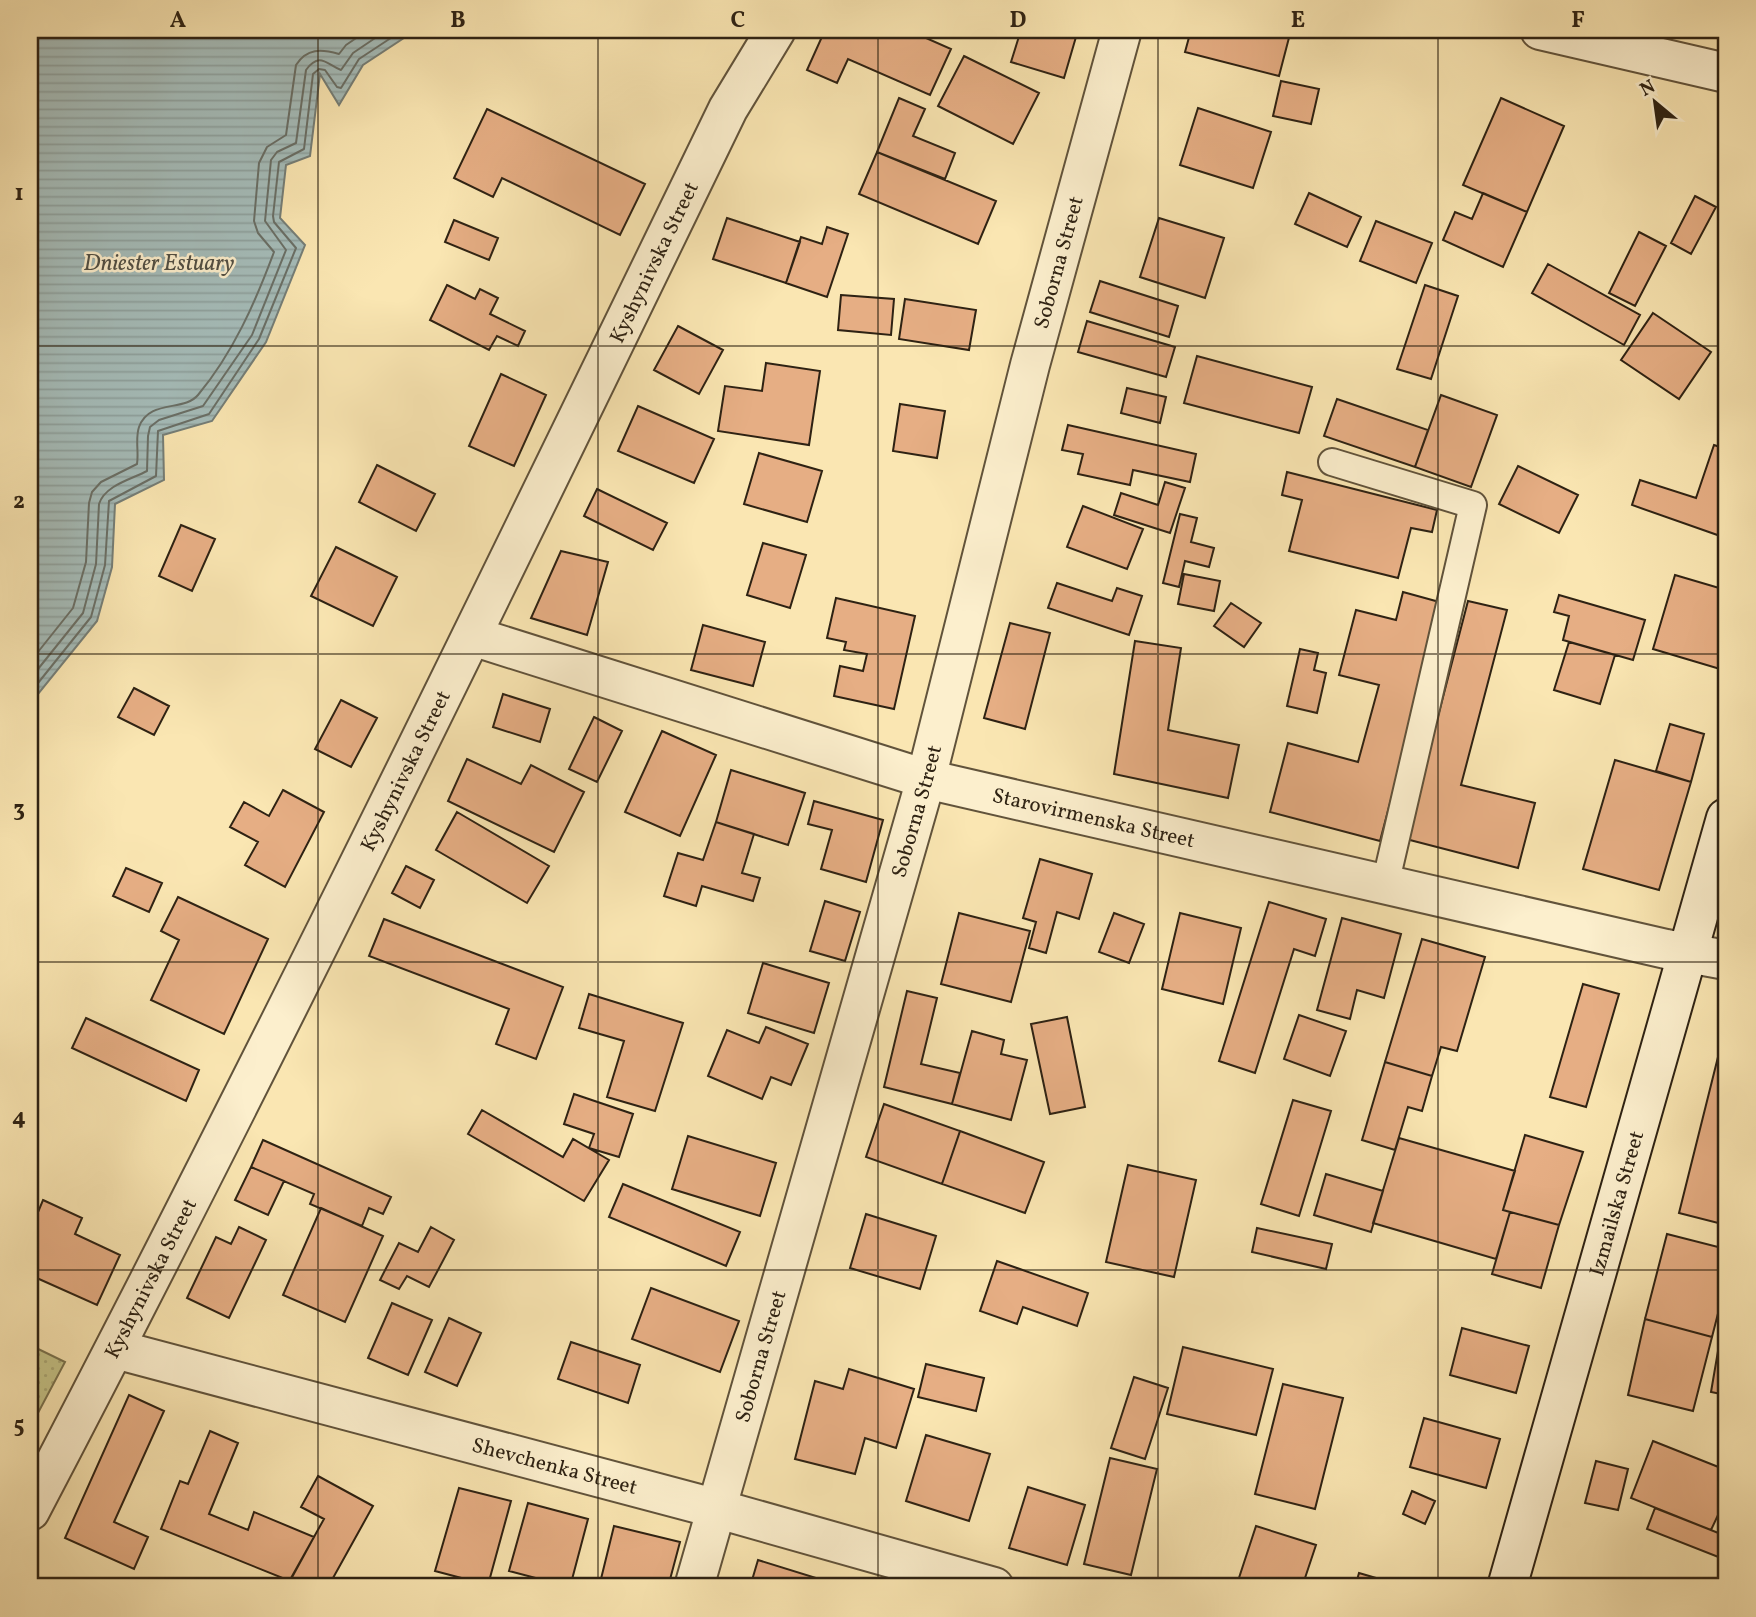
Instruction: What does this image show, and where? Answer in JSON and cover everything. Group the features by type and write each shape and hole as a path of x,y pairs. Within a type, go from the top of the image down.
{"street":[{"name":"Kyshynivska Street","path":"30,1511 115,1349 472,636 728,109 776,30"},
{"name":"Soborna Street","path":"694,1587 926,779 1030,365 1122,30"},
{"path":"1540,30 1726,73"},
{"name":"Starovirmenska Street","path":"472,636 926,779 1688,954 1726,960"},
{"name":"Izmailska Street","path":"1507,1587 1726,818"},
{"name":"Shevchenka Street","path":"115,1349 718,1509 993,1587"}],"lane":[{"path":"1332,462 1473,505 1385,884"}],"shaded area":[{"path":"30,1345 65,1362 30,1428"}],"water":[{"name":"Dniester Estuary","path":"30,30 416,30 363,65 339,105 320,74 310,156 286,165 280,218 305,245 266,342 212,421 163,435 164,480 115,504 112,567 97,621 30,704"}],"building":[{"path":"825,30 908,30 951,49 930,95 848,59 837,83 807,70"},
{"path":"1021,30 1078,30 1064,78 1011,62"},
{"path":"1191,30 1291,30 1279,76 1185,52"},
{"path":"964,56 1039,93 1013,144 938,106"},
{"path":"1281,81 1319,89 1311,124 1273,116"},
{"path":"899,98 925,109 913,136 955,153 945,179 877,152"},
{"path":"1501,98 1564,126 1527,212 1463,185"},
{"path":"1198,108 1271,132 1253,188 1180,165"},
{"path":"487,109 645,184 620,235 502,178 493,197 454,178"},
{"path":"877,152 996,201 978,244 859,194"},
{"path":"1309,193 1361,217 1347,247 1295,224"},
{"path":"1483,193 1527,212 1503,267 1443,240 1455,212 1472,219"},
{"path":"1695,196 1716,207 1691,254 1671,243"},
{"path":"727,218 800,242 786,283 713,259"},
{"path":"1159,218 1224,238 1205,298 1140,277"},
{"path":"454,220 498,238 489,260 445,242"},
{"path":"1376,221 1432,243 1416,283 1360,261"},
{"path":"827,227 848,234 827,297 786,283 801,237 822,244"},
{"path":"1639,232 1666,246 1635,306 1609,293"},
{"path":"1548,264 1640,315 1624,345 1532,293"},
{"path":"1100,281 1178,306 1169,337 1090,312"},
{"path":"447,285 475,299 480,289 498,298 490,314 525,331 518,346 497,336 489,350 430,320"},
{"path":"1425,285 1458,296 1431,379 1397,369"},
{"path":"841,295 894,299 891,335 838,330"},
{"path":"905,299 976,310 969,350 899,339"},
{"path":"1653,313 1711,352 1679,399 1621,360"},
{"path":"1087,321 1175,347 1166,377 1078,352"},
{"path":"678,326 723,350 699,394 654,370"},
{"path":"1197,356 1312,387 1299,433 1184,403"},
{"path":"766,363 820,371 809,445 718,431 725,386 762,391"},
{"path":"501,374 546,395 514,466 469,446"},
{"path":"1127,388 1166,397 1160,423 1121,413"},
{"path":"1441,395 1497,415 1471,487 1415,467"},
{"path":"1337,399 1428,430 1415,467 1324,436"},
{"path":"900,404 945,411 937,458 893,451"},
{"path":"638,406 714,439 694,483 618,451"},
{"path":"1068,425 1196,454 1190,482 1133,470 1130,485 1078,474 1083,454 1062,450"},
{"path":"1714,445 1726,449 1726,538 1632,505 1640,480 1696,498"},
{"path":"759,453 822,471 807,522 744,504"},
{"path":"377,465 435,494 416,531 359,502"},
{"path":"1518,466 1578,495 1559,533 1499,504"},
{"path":"1287,472 1437,510 1432,532 1411,528 1398,578 1289,551 1302,500 1282,495"},
{"path":"1165,482 1185,488 1170,533 1114,515 1121,493 1158,505"},
{"path":"597,489 667,523 653,550 584,516"},
{"path":"1083,506 1143,529 1127,569 1067,547"},
{"path":"1180,514 1197,518 1191,542 1214,548 1209,567 1185,561 1179,587 1163,583"},
{"path":"181,525 215,539 192,591 159,576"},
{"path":"763,543 806,555 790,608 747,595"},
{"path":"336,547 397,577 373,626 311,596"},
{"path":"561,551 608,562 587,635 531,618"},
{"path":"1184,574 1220,581 1214,611 1178,604"},
{"path":"1675,575 1726,590 1726,647 1720,669 1653,649"},
{"path":"1057,583 1112,601 1117,588 1142,596 1129,635 1048,608"},
{"path":"1403,592 1443,603 1380,841 1270,812 1288,743 1358,762 1379,685 1339,675 1356,610 1396,620"},
{"path":"1559,595 1645,620 1633,660 1563,640 1569,616 1554,612"},
{"path":"836,598 915,616 894,709 834,696 840,666 863,671 867,654 844,650 846,642 827,638"},
{"path":"1468,601 1507,610 1461,785 1535,803 1518,868 1406,839"},
{"path":"1231,603 1261,623 1244,647 1214,626"},
{"path":"1010,623 1050,633 1025,729 984,718"},
{"path":"703,625 765,642 753,686 691,670"},
{"path":"1135,641 1181,648 1168,730 1239,745 1228,798 1114,774"},
{"path":"1569,642 1615,655 1600,704 1554,690"},
{"path":"1300,649 1318,653 1314,670 1326,673 1317,713 1287,706"},
{"path":"134,688 169,706 154,735 118,717"},
{"path":"503,694 550,709 540,742 493,727"},
{"path":"341,700 377,718 351,767 315,749"},
{"path":"594,717 622,731 597,782 569,769"},
{"path":"1670,724 1704,734 1691,782 1656,771"},
{"path":"662,731 716,755 680,836 625,812"},
{"path":"467,759 521,784 531,765 584,792 554,852 448,801"},
{"path":"1615,760 1691,782 1659,890 1583,869"},
{"path":"731,770 805,793 788,845 716,822"},
{"path":"283,790 324,812 285,887 245,865 258,842 230,827 244,802 269,816"},
{"path":"814,801 883,820 866,882 821,869 832,830 808,824"},
{"path":"457,812 549,866 527,903 436,850"},
{"path":"716,822 754,834 742,873 760,878 753,901 702,886 696,906 664,896 678,853 703,860"},
{"path":"1040,859 1092,874 1079,919 1057,912 1046,953 1029,948 1036,922 1023,918"},
{"path":"406,866 434,880 420,908 392,893"},
{"path":"126,868 162,883 149,912 113,896"},
{"path":"178,897 268,939 224,1034 151,1000 179,940 161,931"},
{"path":"825,901 860,912 845,961 810,951"},
{"path":"1269,902 1326,919 1315,956 1294,949 1255,1073 1219,1061"},
{"path":"959,913 1030,931 1011,1002 941,984"},
{"path":"1114,913 1144,924 1129,963 1099,952"},
{"path":"1180,913 1241,928 1223,1004 1162,989"},
{"path":"1342,918 1401,934 1384,998 1357,990 1350,1019 1317,1010"},
{"path":"384,919 563,987 536,1059 496,1044 509,1009 369,956"},
{"path":"1422,939 1485,957 1457,1051 1441,1047 1432,1076 1385,1062"},
{"path":"763,963 829,983 814,1033 748,1013"},
{"path":"1583,984 1619,994 1586,1107 1550,1097"},
{"path":"907,991 937,998 921,1064 960,1073 952,1104 884,1087"},
{"path":"589,994 683,1023 655,1111 607,1097 624,1041 579,1028"},
{"path":"1299,1015 1346,1031 1330,1076 1284,1059"},
{"path":"1067,1017 1085,1107 1050,1114 1031,1024"},
{"path":"86,1018 199,1070 186,1101 72,1048"},
{"path":"1726,1025 1726,1225 1679,1213"},
{"path":"766,1027 808,1044 791,1085 771,1077 762,1099 708,1076 727,1030 759,1043"},
{"path":"972,1031 1004,1040 1001,1054 1027,1060 1011,1120 952,1104"},
{"path":"1385,1062 1432,1076 1422,1111 1408,1107 1395,1150 1362,1140"},
{"path":"574,1094 633,1114 619,1157 589,1148 594,1134 564,1124"},
{"path":"1293,1100 1331,1111 1299,1216 1261,1204"},
{"path":"884,1104 960,1131 942,1184 866,1157"},
{"path":"482,1110 563,1157 573,1139 609,1160 584,1201 468,1134"},
{"path":"960,1131 1044,1162 1025,1213 942,1184"},
{"path":"1525,1135 1583,1152 1559,1225 1503,1210"},
{"path":"688,1136 776,1163 760,1216 672,1189"},
{"path":"1399,1138 1515,1171 1503,1210 1510,1212 1496,1259 1373,1223"},
{"path":"263,1140 391,1197 383,1214 369,1208 362,1226 310,1204 314,1194 251,1167"},
{"path":"1128,1165 1196,1180 1174,1277 1106,1262"},
{"path":"251,1167 284,1181 268,1215 235,1200"},
{"path":"1326,1174 1383,1191 1371,1232 1314,1215"},
{"path":"623,1184 740,1232 726,1266 609,1217"},
{"path":"43,1200 82,1218 75,1234 120,1255 97,1305 30,1275 30,1214 36,1217"},
{"path":"321,1208 383,1236 345,1322 283,1295"},
{"path":"1510,1212 1559,1225 1541,1288 1492,1274"},
{"path":"866,1214 936,1236 920,1289 850,1268"},
{"path":"239,1227 266,1240 229,1318 187,1298 216,1237 231,1244"},
{"path":"431,1227 454,1240 429,1287 407,1276 399,1289 380,1280 399,1243 418,1252"},
{"path":"1257,1228 1332,1244 1326,1269 1252,1252"},
{"path":"1667,1234 1726,1249 1726,1282 1712,1337 1645,1319"},
{"path":"997,1261 1088,1293 1077,1326 1023,1307 1017,1324 980,1311"},
{"path":"651,1288 739,1321 720,1372 632,1339"},
{"path":"392,1303 432,1320 408,1375 368,1358"},
{"path":"449,1318 481,1333 457,1386 425,1372"},
{"path":"1645,1319 1712,1337 1693,1411 1628,1395"},
{"path":"1462,1328 1529,1346 1516,1393 1450,1375"},
{"path":"571,1342 640,1365 628,1403 558,1379"},
{"path":"1183,1347 1273,1369 1256,1435 1167,1414"},
{"path":"1718,1351 1726,1353 1726,1395 1711,1392"},
{"path":"926,1364 984,1378 976,1411 918,1397"},
{"path":"849,1369 914,1389 896,1448 865,1438 855,1474 795,1459 815,1381 843,1389"},
{"path":"1134,1377 1168,1388 1145,1459 1111,1448"},
{"path":"1283,1384 1343,1398 1315,1509 1255,1494"},
{"path":"129,1395 164,1411 114,1522 148,1537 134,1569 65,1538"},
{"path":"1424,1418 1500,1439 1486,1488 1410,1467"},
{"path":"210,1431 238,1443 209,1514 248,1530 254,1512 314,1537 290,1581 161,1529 180,1481 188,1484"},
{"path":"926,1435 990,1454 969,1521 906,1501"},
{"path":"1653,1441 1726,1470 1726,1498 1711,1530 1631,1498"},
{"path":"1110,1458 1157,1469 1131,1575 1084,1564"},
{"path":"1596,1461 1628,1469 1618,1510 1585,1503"},
{"path":"318,1476 373,1506 328,1587 286,1587 324,1519 301,1507"},
{"path":"1028,1487 1085,1505 1067,1565 1009,1548"},
{"path":"459,1488 511,1501 488,1585 435,1571"},
{"path":"1412,1491 1435,1501 1425,1524 1403,1514"},
{"path":"528,1503 588,1519 570,1587 509,1571"},
{"path":"1655,1508 1726,1536 1726,1560 1647,1529"},
{"path":"614,1526 680,1542 668,1587 599,1587"},
{"path":"1256,1526 1316,1545 1302,1587 1236,1587"},
{"path":"758,1560 845,1587 750,1587"},
{"path":"1359,1573 1407,1587 1355,1587"}]}
